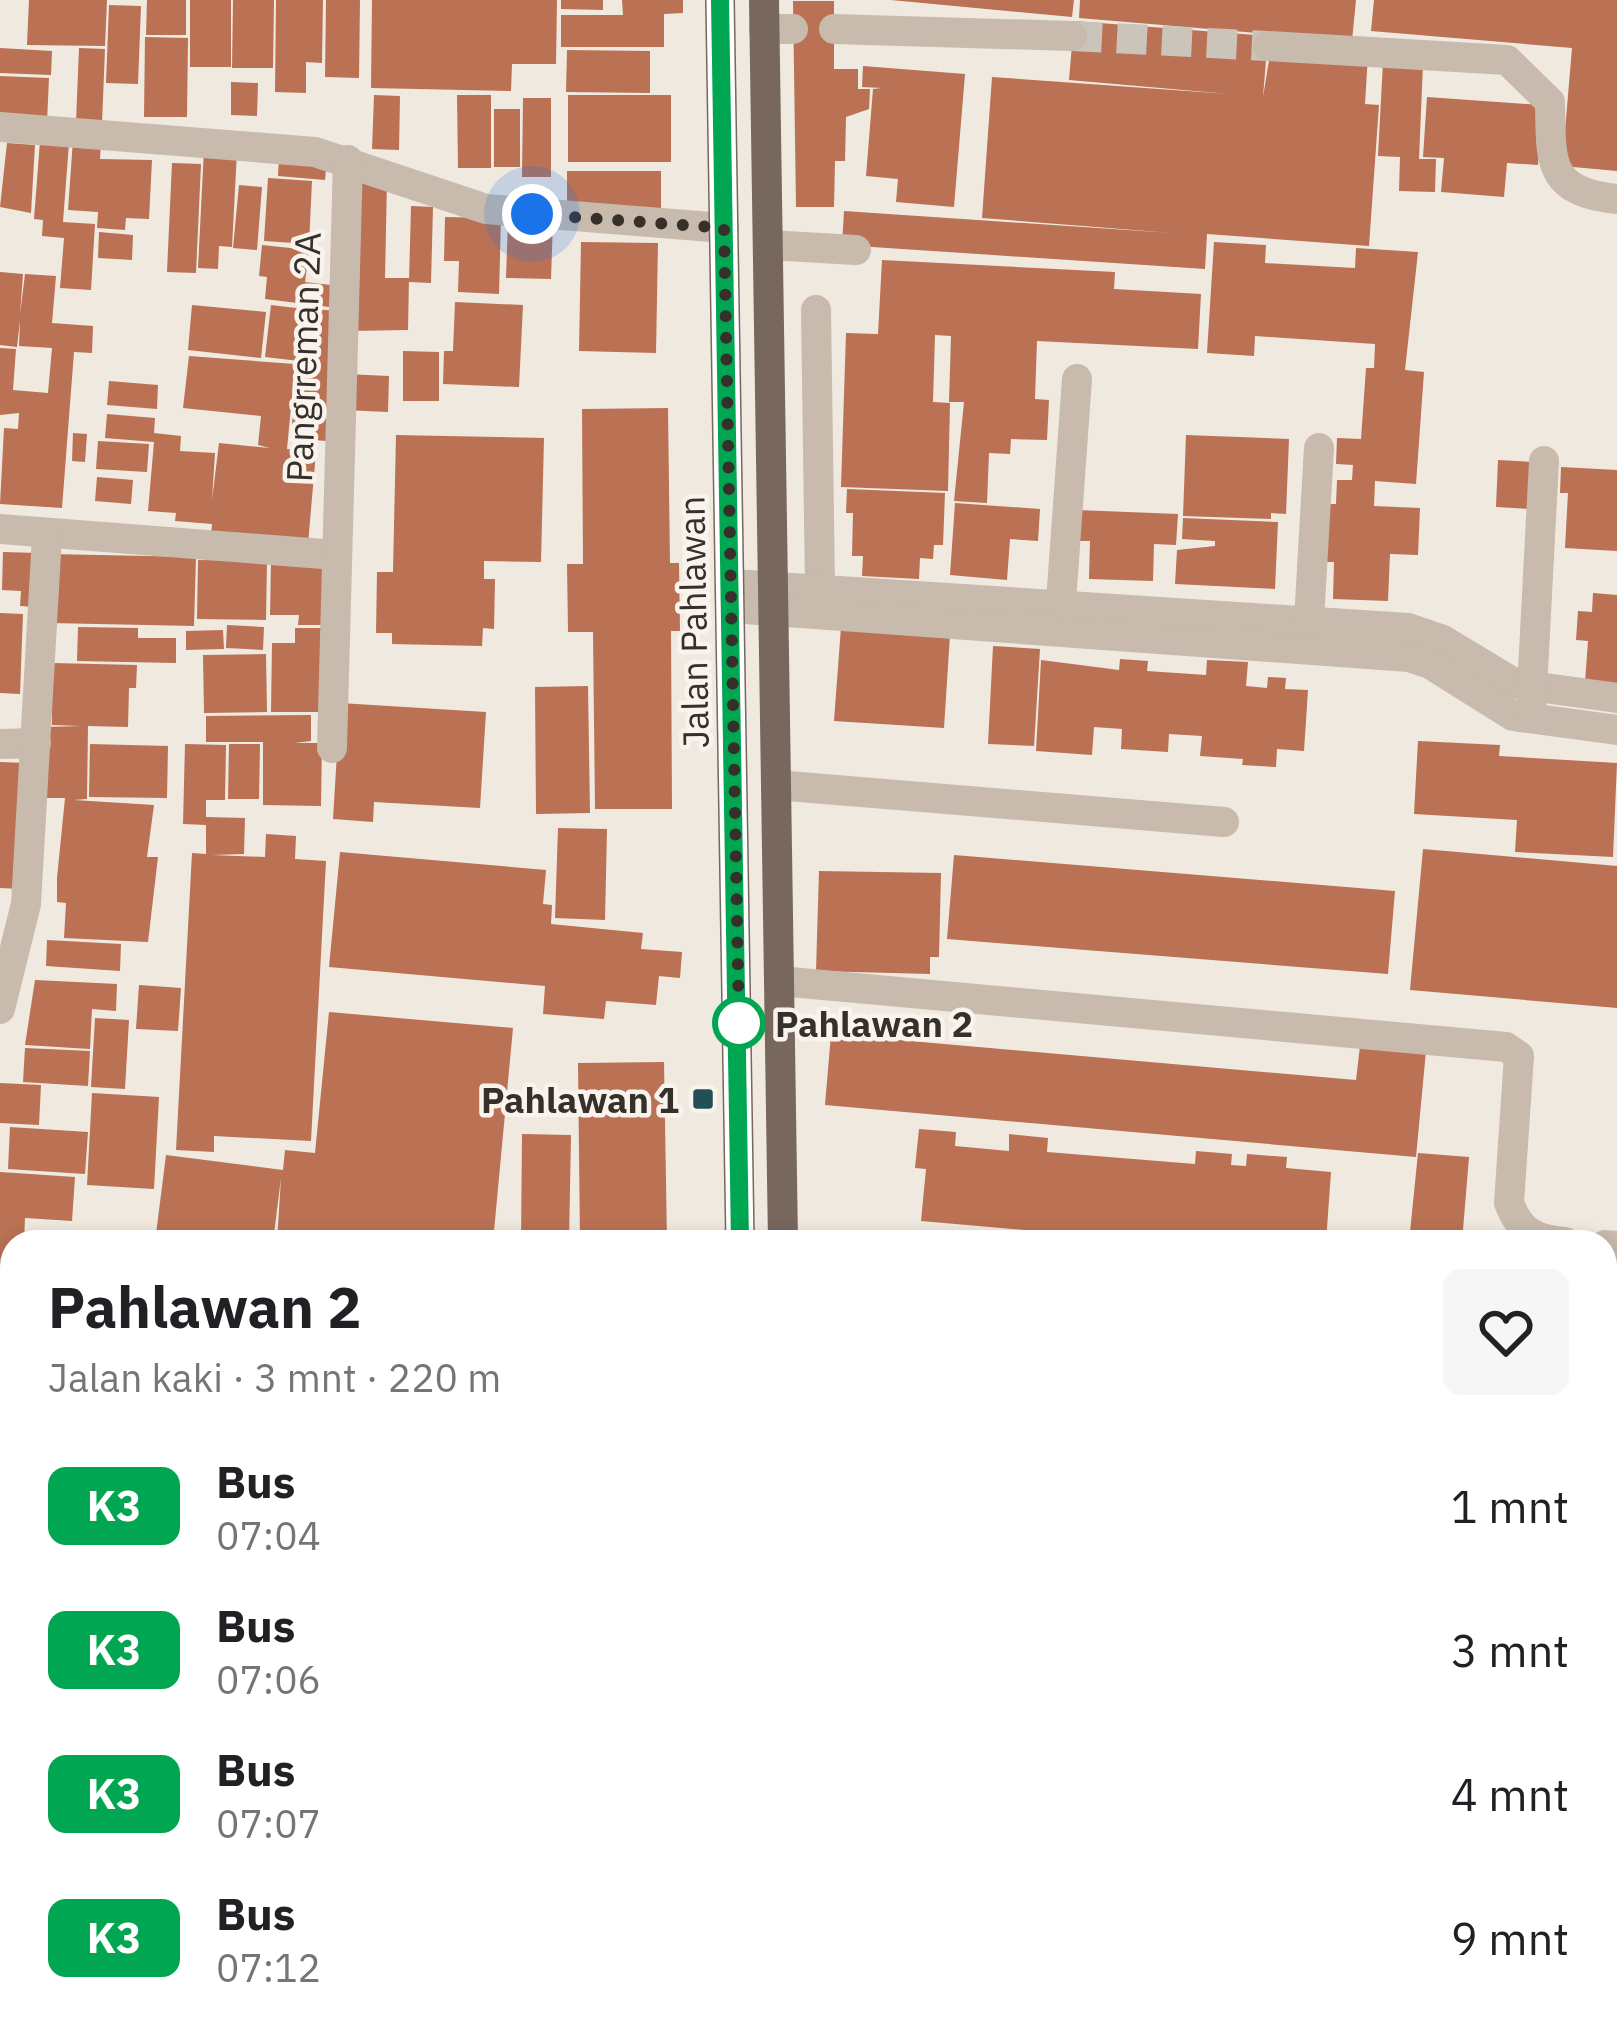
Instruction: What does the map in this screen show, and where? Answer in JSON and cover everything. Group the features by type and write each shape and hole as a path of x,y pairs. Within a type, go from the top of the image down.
{"main road":[{"path":"720,13 774,19 768,245 783,1230"},
{"name":"Jalan Pahlawan","path":"720,13 740,1230"},
{"path":"739,1022 780,1023"}],"street":[{"path":"834,29 1072,36"},
{"path":"1268,46 1507,60 1550,102 1553,166 1564,182 1579,193 1617,199"},
{"path":"0,127 282,147 348,160 486,209 724,228"},
{"name":"Pangrreman 2A","path":"332,748 348,160"},
{"path":"768,245 856,250"},
{"path":"816,310 820,586"},
{"path":"1061,602 1077,379"},
{"path":"1309,620 1319,448"},
{"path":"1531,705 1544,461"},
{"path":"0,529 336,555"},
{"path":"0,1009 26,904 46,536"},
{"path":"773,597 820,586 1309,620 1426,633 1500,677 1531,705 1617,730"},
{"path":"731,596 1409,657 1430,664 1498,710 1617,698"},
{"path":"0,744 36,743"},
{"path":"776,784 1224,822"},
{"path":"779,981 1506,1047 1519,1056 1509,1203 1517,1225 1524,1230"}],"building":[{"path":"29,0 107,0 105,46 27,45"},
{"path":"147,0 186,0 186,35 146,35"},
{"path":"190,0 231,0 231,67 190,67"},
{"path":"233,0 274,0 273,68 232,68"},
{"path":"276,0 323,0 322,63 306,62 306,93 275,92"},
{"path":"326,0 360,0 359,78 325,77"},
{"path":"372,0 557,0 556,64 512,64 511,91 371,88"},
{"path":"561,0 603,0 603,10 561,9"},
{"path":"622,0 683,0 683,13 664,14 664,47 561,47 561,15 623,15"},
{"path":"891,0 1074,0 1072,17"},
{"path":"1080,0 1356,0 1352,41 1079,18"},
{"path":"1374,0 1617,0 1617,171 1562,166 1572,48 1371,31"},
{"path":"793,1 834,1 834,69 858,69 858,89 870,89 869,109 846,117 845,161 835,161 834,207 796,207"},
{"path":"109,5 141,6 138,84 106,83"},
{"path":"1074,21 1268,36 1263,97 1271,48 1368,55 1365,104 1379,105 1369,246 1207,234 1205,269 842,245 844,211 1172,233 982,218 992,77 1229,94 1069,80"},
{"path":"145,37 188,38 187,117 144,117"},
{"path":"0,48 52,51 51,75 0,73"},
{"path":"79,48 105,49 102,123 76,122"},
{"path":"567,50 650,51 650,93 566,92"},
{"path":"1383,62 1423,64 1419,159 1436,159 1435,192 1399,191 1400,157 1378,156"},
{"path":"863,66 965,74 954,207 896,202 898,179 866,176 873,89 882,88 862,87"},
{"path":"0,76 49,78 47,122 0,120"},
{"path":"231,82 258,83 257,116 231,115"},
{"path":"374,95 400,96 399,150 372,149"},
{"path":"457,95 491,95 491,168 458,168"},
{"path":"568,95 671,95 671,162 568,162"},
{"path":"1427,97 1542,105 1538,165 1507,163 1504,197 1441,192 1444,158 1423,157"},
{"path":"523,98 551,98 551,177 522,177"},
{"path":"494,109 520,109 520,167 494,167"},
{"path":"73,140 101,142 100,159 152,160 149,219 126,218 125,230 97,228 98,212 68,210"},
{"path":"40,141 69,143 63,222 95,224 91,290 60,288 64,238 42,236 43,220 34,219"},
{"path":"7,143 35,145 31,213 0,207"},
{"path":"204,149 237,151 232,247 219,246 218,269 198,268"},
{"path":"279,156 327,159 325,180 278,176"},
{"path":"172,163 201,164 196,273 167,272"},
{"path":"567,171 661,171 661,211 567,211"},
{"path":"268,178 312,181 309,244 264,241"},
{"path":"352,180 387,181 385,278 409,278 408,330 349,331"},
{"path":"239,185 262,187 257,250 233,248"},
{"path":"411,206 433,207 431,283 409,282"},
{"path":"445,217 501,218 499,294 458,292 459,261 444,261"},
{"path":"508,220 553,222 551,279 506,278"},
{"path":"99,232 133,235 132,260 98,258"},
{"path":"581,242 658,243 656,353 579,351"},
{"path":"1214,242 1266,245 1265,263 1355,268 1356,248 1418,252 1405,370 1424,372 1416,484 1375,481 1374,506 1420,508 1418,555 1390,554 1388,601 1333,599 1334,562 1321,562 1323,504 1336,504 1337,480 1352,480 1353,465 1336,464 1337,438 1361,439 1366,368 1374,368 1375,344 1255,336 1254,356 1207,353"},
{"path":"262,245 309,250 305,282 331,285 329,307 265,299 267,277 259,276"},
{"path":"882,260 1115,272 1114,289 1201,294 1198,349 1037,341 1035,399 1049,400 1047,440 1011,439 1010,454 989,453 987,503 954,501 964,402 949,402 951,336 935,335 933,402 950,403 948,491 841,487 846,333 878,334"},
{"path":"0,272 23,274 20,315 25,274 56,276 52,323 93,326 92,353 74,352 62,508 0,504 4,428 18,429 19,413 0,415 0,348 16,349 13,390 48,393 52,348 19,346 20,320 17,347 0,345"},
{"path":"455,302 523,305 519,387 443,384 444,351 453,351"},
{"path":"192,305 266,312 261,358 188,350"},
{"path":"271,305 304,309 299,361 265,357"},
{"path":"306,308 336,311 326,441 291,438 297,362 313,364 301,361"},
{"path":"403,351 439,352 439,401 403,401"},
{"path":"189,356 295,364 287,449 316,452 308,544 211,535 212,524 175,521 176,513 148,511 154,442 105,438 107,414 155,418 154,433 181,436 180,451 215,453 212,500 219,443 270,448 258,445 261,416 183,408"},
{"path":"346,374 389,376 388,412 344,410"},
{"path":"109,381 158,385 157,409 107,405"},
{"path":"668,408 670,563 679,563 680,631 671,631 672,809 595,809 593,632 568,632 567,564 583,564 582,409"},
{"path":"73,433 87,434 85,462 72,461"},
{"path":"396,435 544,438 541,562 484,561 484,579 495,579 494,629 483,628 482,646 392,644 392,633 376,633 377,572 393,572"},
{"path":"1186,435 1289,439 1286,514 1271,513 1271,519 1183,516"},
{"path":"98,441 149,444 147,472 96,469"},
{"path":"1498,460 1533,462 1531,509 1496,507"},
{"path":"1561,467 1617,470 1617,551 1565,548 1568,493 1560,493"},
{"path":"97,477 133,480 131,504 95,501"},
{"path":"847,489 945,493 943,545 934,545 933,559 920,558 919,579 862,576 863,556 852,556 853,513 846,513"},
{"path":"955,503 1040,509 1038,541 1010,539 1007,580 950,575"},
{"path":"1077,510 1178,514 1176,545 1154,544 1153,581 1089,579 1090,541 1076,541"},
{"path":"1183,518 1278,522 1275,589 1175,584 1177,550 1215,546 1215,541 1182,539"},
{"path":"3,552 38,553 36,607 20,606 21,591 2,590"},
{"path":"50,554 196,557 194,626 49,623"},
{"path":"198,560 267,561 266,620 197,619"},
{"path":"271,562 332,563 331,625 298,625 299,615 270,615"},
{"path":"1593,593 1617,595 1617,684 1585,682 1588,641 1576,640 1578,611 1592,612"},
{"path":"0,613 23,614 20,694 0,693"},
{"path":"227,625 264,627 263,650 226,648"},
{"path":"78,627 138,628 138,638 176,638 176,663 77,661"},
{"path":"841,627 950,635 944,728 834,721"},
{"path":"295,628 325,628 324,712 271,712 272,643 295,643"},
{"path":"223,630 224,649 186,650 186,631"},
{"path":"993,646 1040,649 1034,746 988,744"},
{"path":"266,654 267,712 204,713 203,655"},
{"path":"1120,659 1148,661 1147,671 1206,675 1207,660 1248,662 1246,686 1267,688 1268,677 1286,678 1285,689 1308,690 1304,751 1277,749 1276,767 1242,765 1243,759 1200,756 1202,736 1169,734 1168,752 1121,749 1122,729 1094,727 1092,755 1036,751 1041,660 1119,670"},
{"path":"52,663 137,665 136,688 129,688 128,727 88,726 87,799 74,800 154,805 147,857 158,857 148,942 64,938 66,903 57,902 57,878 65,798 43,798 45,727 81,726 52,725"},
{"path":"588,686 590,813 536,814 535,687"},
{"path":"340,703 486,712 480,808 374,802 373,822 333,819"},
{"path":"311,715 311,741 295,743 322,743 321,806 263,805 263,742 206,742 206,716"},
{"path":"1418,741 1500,745 1499,756 1617,763 1613,857 1515,852 1517,820 1414,814"},
{"path":"90,744 168,746 167,798 89,797"},
{"path":"185,744 226,745 225,800 206,800 206,817 245,818 244,854 212,855 265,857 266,834 296,836 295,859 326,861 311,1141 214,1136 214,1152 176,1150 192,853 206,854 206,825 183,824"},
{"path":"229,744 260,744 259,799 228,799"},
{"path":"0,762 27,763 20,889 0,888"},
{"path":"558,828 607,829 605,920 555,918"},
{"path":"1423,849 1617,866 1617,1008 1410,990"},
{"path":"340,852 546,870 543,904 552,905 551,924 643,933 641,949 682,952 680,978 659,976 656,1005 606,1001 604,1019 543,1014 545,986 329,967"},
{"path":"954,855 1395,891 1388,974 947,939"},
{"path":"819,871 941,873 939,957 930,957 930,974 816,971"},
{"path":"47,940 121,944 120,971 46,966"},
{"path":"35,980 117,984 116,1011 92,1009 90,1049 25,1045"},
{"path":"139,985 181,988 178,1031 136,1029"},
{"path":"329,1012 513,1028 494,1230 278,1230 281,1178 274,1230 157,1230 166,1155 283,1170 285,1150 315,1153"},
{"path":"95,1018 129,1020 125,1089 91,1087"},
{"path":"831,1034 1356,1080 1360,1046 1426,1051 1416,1157 825,1105"},
{"path":"25,1048 90,1051 88,1086 23,1082"},
{"path":"664,1062 667,1230 580,1230 578,1063"},
{"path":"0,1083 41,1085 39,1125 0,1123"},
{"path":"92,1093 159,1097 154,1189 87,1185"},
{"path":"10,1127 88,1132 85,1174 8,1169"},
{"path":"919,1129 956,1132 955,1146 1009,1151 1009,1134 1048,1138 1047,1152 1195,1164 1196,1151 1232,1154 1231,1165 1246,1166 1247,1154 1287,1157 1286,1168 1331,1172 1327,1230 1025,1230 921,1221 926,1169 915,1168"},
{"path":"522,1134 571,1135 569,1230 521,1230"},
{"path":"1418,1153 1469,1157 1463,1230 1410,1230"},
{"path":"0,1172 75,1177 72,1221 25,1218 24,1230 0,1230"}],"tunnel":[{"path":"1072,36 1268,46"}],"bus line":[{"name":"K3","path":"720,0 740,1230"}],"place":[{"name":"Pahlawan 2","path":"739,1023"},
{"name":"Pahlawan 1","path":"703,1099"}],"route":[{"path":"532,214 724,228 739,1023"}]}
